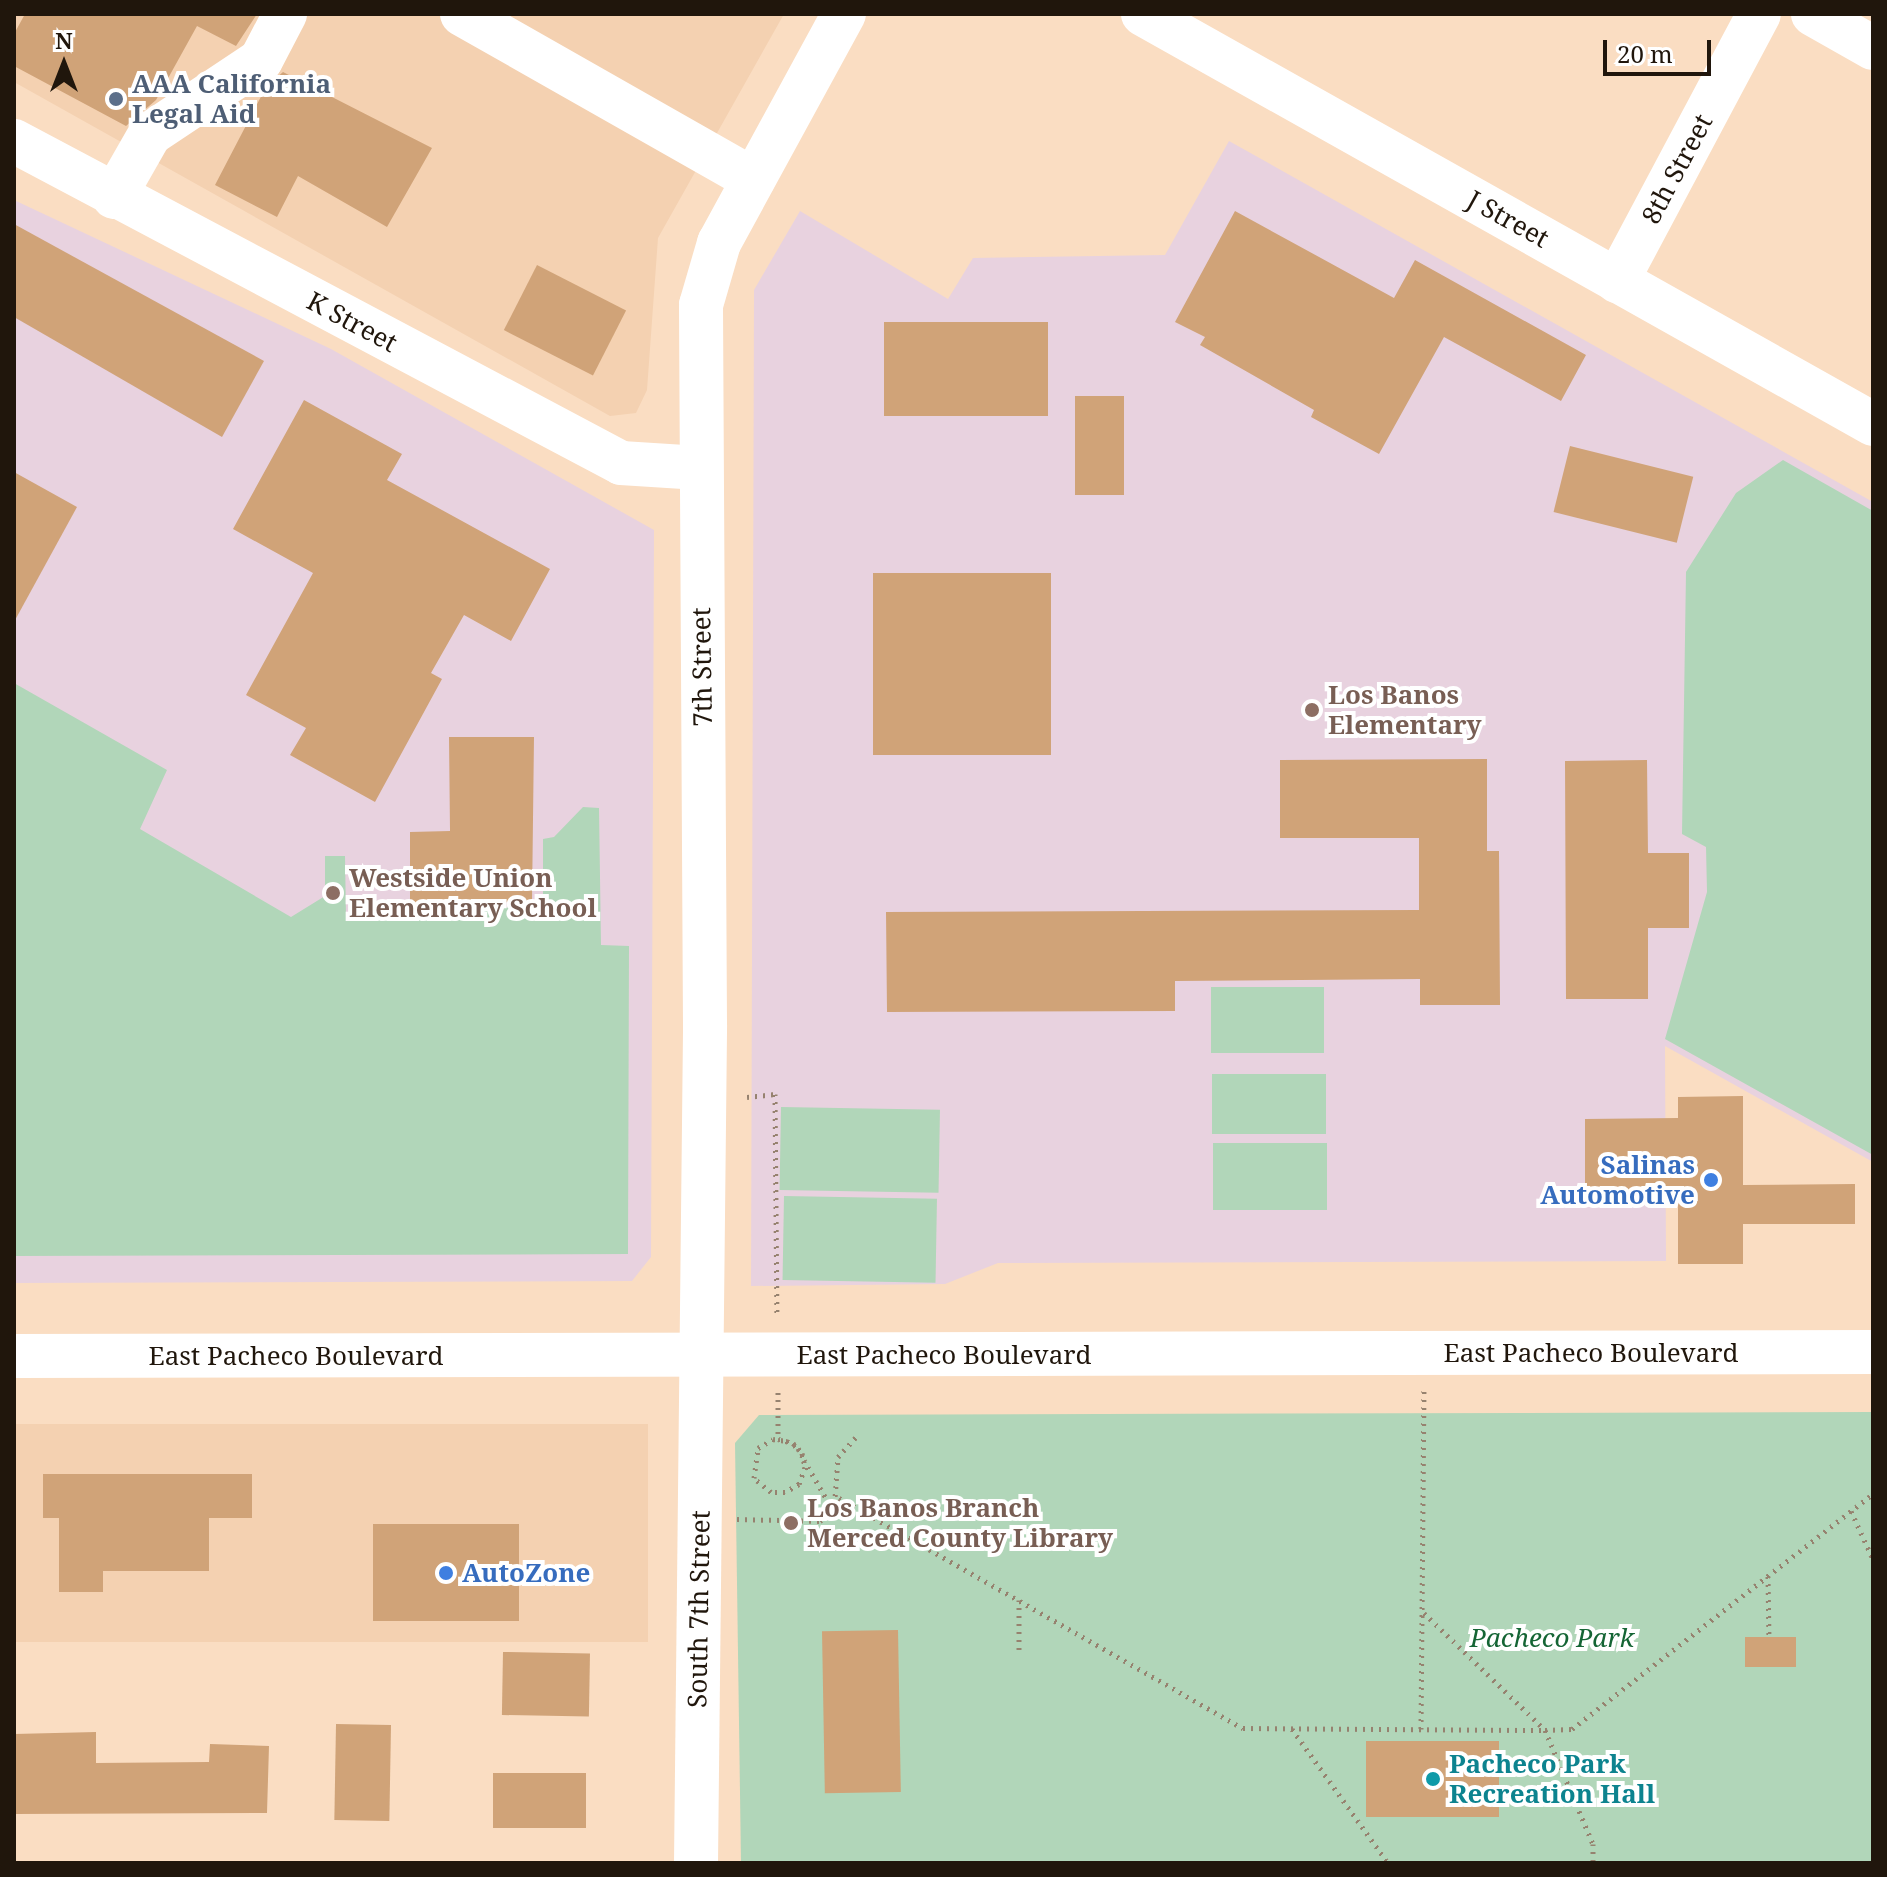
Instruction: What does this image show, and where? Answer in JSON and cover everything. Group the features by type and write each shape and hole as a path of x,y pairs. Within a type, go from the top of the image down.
{"main road":[{"path":"114,197 150,134 261,60 285,14"},
{"path":"462,14 753,179"},
{"name":"7th Street","path":"704,1355 700,468 706,275 753,179 844,14"},
{"name":"J Street","path":"1143,14 1873,424"},
{"name":"8th Street","path":"1617,281 1759,14"},
{"path":"1813,14 1873,48"},
{"name":"K Street","path":"14,141 114,197 621,463 700,468"},
{"name":"East Pacheco Boulevard","path":"14,1356 1873,1352"},
{"name":"South 7th Street","path":"696,1863 704,1355"}],"path":[{"path":"747,1110 747,1094 775,1094 777,1329"},
{"path":"1421,1729 1424,1353"},
{"path":"778,1376 778,1439 793,1443 802,1453 805,1467 799,1484 785,1492 771,1492 754,1478 752,1460 773,1439 787,1441 798,1448 804,1460 834,1512"},
{"path":"700,1518 820,1521 834,1512 839,1498 838,1457 859,1434"},
{"path":"839,1498 1243,1728 1545,1730 1572,1729 1873,1494"},
{"path":"1851,1511 1873,1559"},
{"path":"1768,1576 1769,1638"},
{"path":"1019,1600 1019,1654"},
{"path":"1422,1612 1545,1730 1593,1844 1593,1863"},
{"path":"1291,1729 1388,1863"}],"shaded area":[{"path":"14,14 784,14 658,238 647,390 636,413 610,416 14,82"},
{"name":"Los Banos Elementary","path":"1229,141 1873,502 1873,1162 1665,1046 1666,1261 998,1263 945,1284 751,1286 754,290 800,211 948,299 973,258 1165,255"},
{"name":"Westside Union Elementary School","path":"14,200 331,349 654,530 651,1257 632,1281 14,1283"},
{"path":"14,1424 648,1424 648,1642 14,1642"}],"green space":[{"path":"1783,460 1873,511 1873,1155 1665,1039 1707,892 1706,847 1682,834 1686,572 1736,493"},
{"path":"14,683 167,770 140,829 291,917 325,896 325,856 345,856 346,917 414,915 415,908 543,907 543,839 554,837 583,807 599,808 601,945 629,946 628,1254 14,1256"},
{"path":"1211,987 1324,987 1324,1053 1211,1053"},
{"path":"1212,1074 1326,1074 1326,1134 1212,1134"},
{"path":"781,1107 940,1110 939,1193 780,1190"},
{"path":"1213,1143 1327,1143 1327,1210 1213,1210"},
{"path":"784,1196 937,1199 936,1283 783,1280"},
{"name":"Pacheco Park","path":"1873,1412 1873,1863 741,1863 735,1443 759,1415"}],"building":[{"name":"AAA California Legal Aid","path":"25,14 257,14 236,46 197,26 156,100 126,126 14,66 14,34"},
{"path":"283,72 432,148 387,227 298,176 277,217 215,185 266,87"},
{"path":"1235,211 1394,298 1415,260 1586,355 1561,401 1444,337 1379,454 1311,417 1314,410 1200,345 1205,337 1175,322"},
{"path":"14,224 264,361 222,437 14,317"},
{"path":"537,265 626,310 593,375 504,330"},
{"path":"884,322 1048,322 1048,416 884,416"},
{"path":"1075,396 1124,396 1124,495 1075,495"},
{"path":"304,400 402,454 387,480 550,569 511,641 464,615 431,673 442,679 375,802 290,755 306,728 246,695 313,573 233,529"},
{"path":"1570,446 1693,477 1677,543 1554,512"},
{"path":"14,472 77,507 14,622"},
{"path":"873,573 1051,573 1051,755 873,755"},
{"path":"449,737 534,737 532,902 410,903 410,832 450,831"},
{"path":"1487,759 1487,851 1499,851 1500,1005 1420,1005 1420,979 1175,981 1175,1011 887,1012 886,912 1419,910 1419,838 1280,838 1280,760"},
{"path":"1647,760 1648,853 1689,853 1689,928 1648,928 1648,999 1566,999 1565,761"},
{"path":"1743,1096 1743,1185 1855,1184 1855,1224 1743,1224 1743,1264 1678,1264 1678,1205 1585,1205 1585,1119 1678,1118 1678,1097"},
{"path":"43,1474 252,1474 252,1518 209,1518 209,1571 103,1571 103,1592 59,1592 59,1518 43,1518"},
{"name":"AutoZone","path":"373,1524 519,1524 519,1621 373,1621"},
{"path":"898,1630 901,1792 825,1793 822,1631"},
{"path":"1745,1637 1796,1637 1796,1667 1745,1667"},
{"path":"503,1652 590,1654 589,1717 502,1715"},
{"path":"336,1724 391,1725 389,1821 334,1820"},
{"path":"96,1732 96,1763 209,1762 210,1744 269,1746 267,1813 14,1814 14,1734"},
{"name":"Pacheco Park Recreation Hall","path":"1366,1741 1499,1741 1499,1817 1366,1817"},
{"path":"493,1773 586,1773 586,1828 493,1828"}],"place":[{"name":"AAA California Legal Aid","path":"116,99"},
{"name":"Los Banos Elementary","path":"1312,710"},
{"name":"Westside Union Elementary School","path":"333,893"},
{"name":"Salinas Automotive","path":"1711,1180"},
{"name":"Los Banos Branch Merced County Library","path":"791,1523"},
{"name":"AutoZone","path":"446,1573"},
{"name":"Pacheco Park Recreation Hall","path":"1433,1779"}]}
